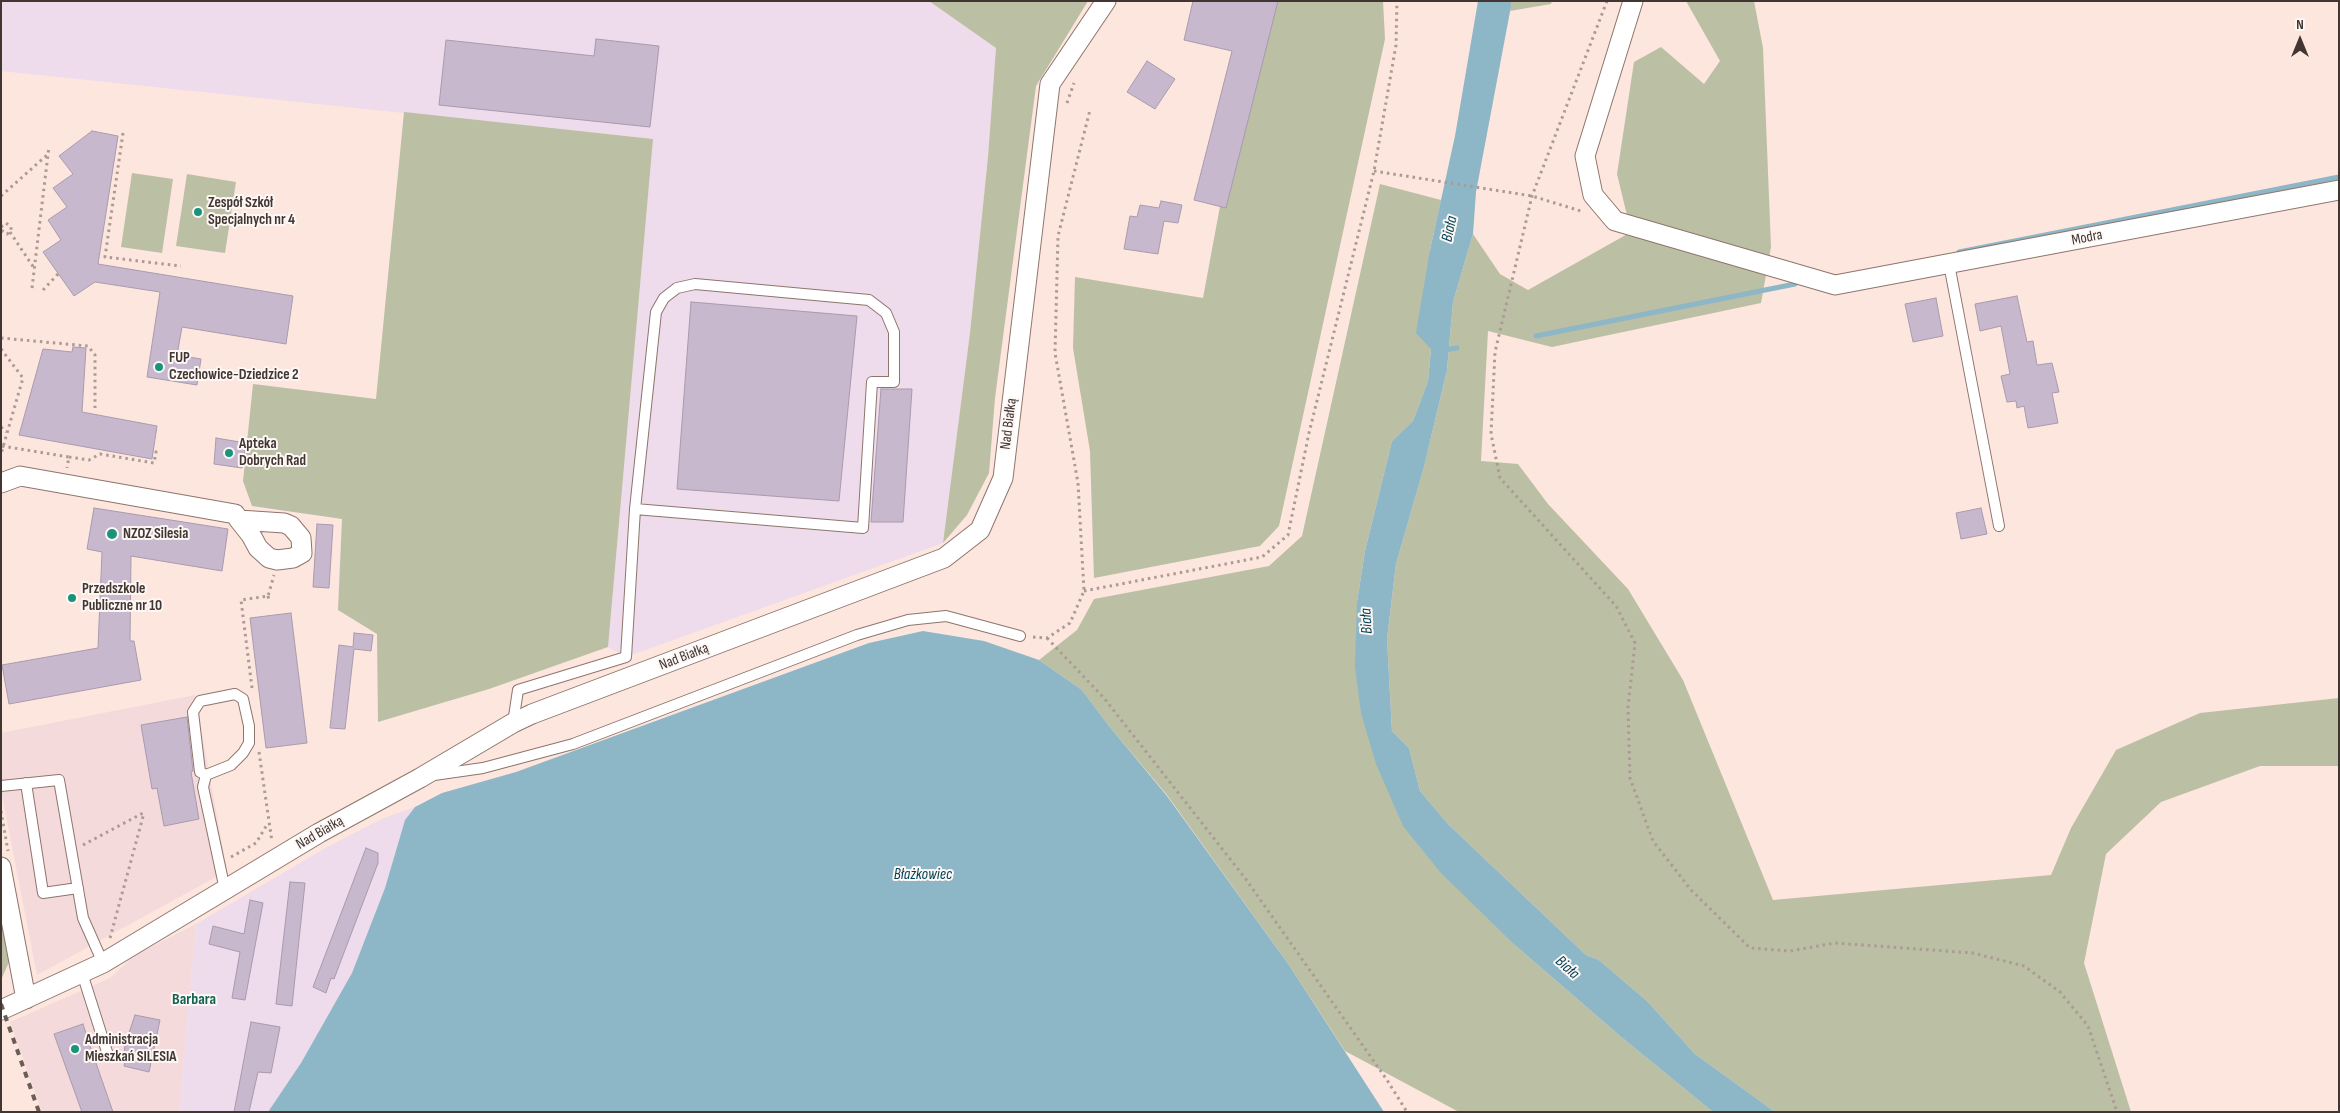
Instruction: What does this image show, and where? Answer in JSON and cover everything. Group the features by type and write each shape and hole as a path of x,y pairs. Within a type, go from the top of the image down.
{"street":[{"name":"Nad Białką","path":"1,1010 104,963 319,833 420,778 513,723 532,714 944,558 980,530 1002,478 1050,84 1106,1"},
{"name":"Modra","path":"1633,1 1585,156 1593,195 1615,221 1834,285 2339,190"},
{"path":"1,483 20,476 235,514 239,520"},
{"path":"1,866 26,999"}],"lane":[{"path":"1949,264 1999,526"},
{"path":"513,723 518,690 626,657 635,509 656,312 664,298 677,288 695,284 869,300 886,313 894,332 894,382 872,382 863,528 635,509"},
{"path":"420,778 483,768 573,744 857,635 908,620 946,616 1020,636"},
{"path":"235,694 243,699 249,726 249,743 243,753 231,765 206,775 200,772 193,712 200,701 235,694"},
{"path":"206,775 203,787 224,890"},
{"path":"1,786 59,780 83,918 104,963"},
{"path":"26,783 44,892 78,888"},
{"path":"82,973 108,1055"}],"path":[{"path":"1084,591 1262,557 1288,535 1309,433 1374,171 1396,45 1397,1"},
{"path":"1607,1 1532,196 1495,352 1491,434 1500,478 1616,606 1635,643 1628,708 1630,778 1653,841 1691,890 1750,948 1790,951 1835,943 1973,953 2024,966 2060,992 2088,1026 2117,1112"},
{"path":"1066,106 1076,78"},
{"path":"1020,636 1047,638 1070,623 1084,591 1078,483 1055,353 1058,236 1090,110"},
{"path":"123,133 105,257 181,266"},
{"path":"32,288 49,146"},
{"path":"1,196 48,154"},
{"path":"1374,171 1532,196 1587,213"},
{"path":"10,232 5,234 1,227 9,224 11,227 10,232 34,268"},
{"path":"42,290 58,274"},
{"path":"1,338 88,346 96,355 96,408"},
{"path":"1,349 23,378 1,454"},
{"path":"1,427 6,433"},
{"path":"2,446 89,460 100,454 154,463 156,452 153,451"},
{"path":"66,475 69,457"},
{"path":"268,596 269,601"},
{"path":"1047,638 1104,698 1245,878 1387,1080 1407,1112"},
{"path":"71,851 144,812 104,963"},
{"path":"219,863 256,843 268,822"}],"shaded area":[{"path":"1,1 929,1 996,48 988,157 970,333 943,543 626,657 608,647 653,139 1,71"},
{"path":"195,695 227,871 37,975 1,790 1,733"},
{"path":"415,807 405,820 385,888 352,973 301,1063 268,1112 179,1112 196,924 329,846 384,818"},
{"path":"196,924 179,1112 42,1112 10,1022 110,978 135,955"}],"green space":[{"path":"929,1 1088,1 1036,86 995,398 989,473 967,515 943,543 970,333 988,157 996,48"},
{"path":"1258,1 1383,1 1385,39 1279,526 1260,546 1094,578 1090,451 1073,348 1075,277 1203,298"},
{"path":"1512,1 1552,1 1551,4 1510,11"},
{"path":"1686,1 1754,1 1763,48 1771,247 1761,303 1552,347 1488,331 1481,461 1518,464 1548,504 1628,589 1683,680 1773,900 2051,875 2071,828 2116,750 2200,713 2339,698 2339,766 2260,766 2161,802 2106,854 2084,963 2131,1112 1775,1112 1695,1054 1647,1001 1599,960 1586,955 1449,825 1420,791 1409,748 1392,731 1387,639 1396,564 1424,467 1447,370 1453,302 1473,234 1500,274 1528,290 1631,232 1617,174 1634,62 1661,47 1704,84 1720,61"},
{"path":"404,112 653,139 608,647 489,689 378,722 377,634 338,610 342,519 252,506 243,481 253,384 376,399"},
{"path":"132,173 173,179 162,253 121,247"},
{"path":"187,174 236,182 225,253 176,246"},
{"path":"1380,184 1441,200 1430,250 1431,348 1428,381 1413,421 1392,441 1365,551 1357,602 1361,713 1516,946 1620,1036 1713,1112 1459,1112 1345,1051 1289,965 1167,795 1109,726 1082,690 1039,660 1077,630 1094,599 1269,566 1302,536"},
{"path":"7,922 9,962 1,980 1,923"}],"water":[{"name":"Biała","path":"1478,1 1512,1 1476,192 1473,234 1453,302 1447,370 1424,467 1396,564 1387,639 1392,731 1409,748 1420,791 1449,825 1586,955 1599,960 1647,1001 1695,1054 1775,1112 1713,1112 1620,1036 1516,946 1441,873 1403,826 1376,764 1361,713 1355,667 1357,602 1365,551 1392,441 1413,421 1428,381 1431,349 1416,333 1430,250 1455,136"},
{"name":"Błażkowiec","path":"923,631 984,641 1039,660 1082,690 1167,796 1289,965 1384,1112 268,1112 301,1063 352,973 385,888 405,820 415,807 442,793 516,772 869,643"}],"building":[{"path":"1193,1 1278,1 1226,208 1194,200 1232,51 1184,40"},
{"path":"596,39 659,46 650,127 439,105 446,40 594,56"},
{"path":"1147,61 1175,79 1155,109 1127,92"},
{"path":"92,131 118,136 98,264 293,296 286,344 182,327 177,355 201,359 197,385 147,377 160,292 95,282 74,296 43,252 61,240 48,220 67,207 53,188 73,174 59,156"},
{"path":"1161,201 1182,205 1178,223 1164,221 1158,254 1124,249 1130,216 1137,217 1140,205 1159,208"},
{"path":"2017,296 2027,342 2033,341 2037,365 2052,363 2059,392 2052,393 2058,423 2028,428 2024,406 2017,408 2016,401 2007,402 2001,376 2010,374 2001,326 1980,331 1975,304"},
{"path":"1936,298 1943,336 1913,342 1905,304"},
{"path":"691,302 857,316 839,501 677,489"},
{"path":"73,347 86,348 82,412 157,426 152,459 19,435 43,349 72,352"},
{"path":"881,389 912,389 903,522 871,522"},
{"name":"Apteka Dobrych Rad","path":"216,438 246,443 242,468 214,464"},
{"path":"94,508 228,529 222,571 131,556 130,641 134,641 141,680 9,704 2,665 98,648 102,552 87,549"},
{"path":"1981,508 1987,534 1961,539 1956,513"},
{"path":"317,524 333,525 329,588 313,587"},
{"path":"291,613 307,743 266,748 250,618"},
{"path":"354,633 373,635 371,651 354,649 345,729 330,728 339,645 353,647"},
{"path":"187,717 193,771 191,772 199,819 164,826 157,788 152,789 141,725"},
{"path":"366,848 378,853 378,863 334,979 331,978 326,993 313,987"},
{"path":"290,882 305,883 292,1006 276,1004"},
{"path":"250,900 263,903 245,1000 232,998 240,952 209,944 213,926 244,934"},
{"path":"135,1015 160,1020 149,1072 124,1066 125,1045"},
{"path":"251,1022 280,1027 271,1073 258,1072 249,1112 234,1112"},
{"path":"83,1024 113,1112 82,1112 54,1034"}],"waterway":[{"path":"1959,252 2339,177"},
{"path":"1536,336 1795,284"},
{"path":"1444,350 1457,348"}],"railway":[{"path":"1,1004 39,1112"}],"place":[{"name":"Zespół Szkół Specjalnych nr 4","path":"198,212"},
{"name":"FUP Czechowice-Dziedzice 2","path":"159,367"},
{"name":"Apteka Dobrych Rad","path":"229,453"},
{"name":"NZOZ Silesia","path":"112,534"},
{"name":"Przedszkole Publiczne nr 10","path":"72,598"},
{"name":"Administracja Mieszkań SILESIA","path":"75,1049"}],"district":[{"name":"Barbara","path":"194,1000"}]}
